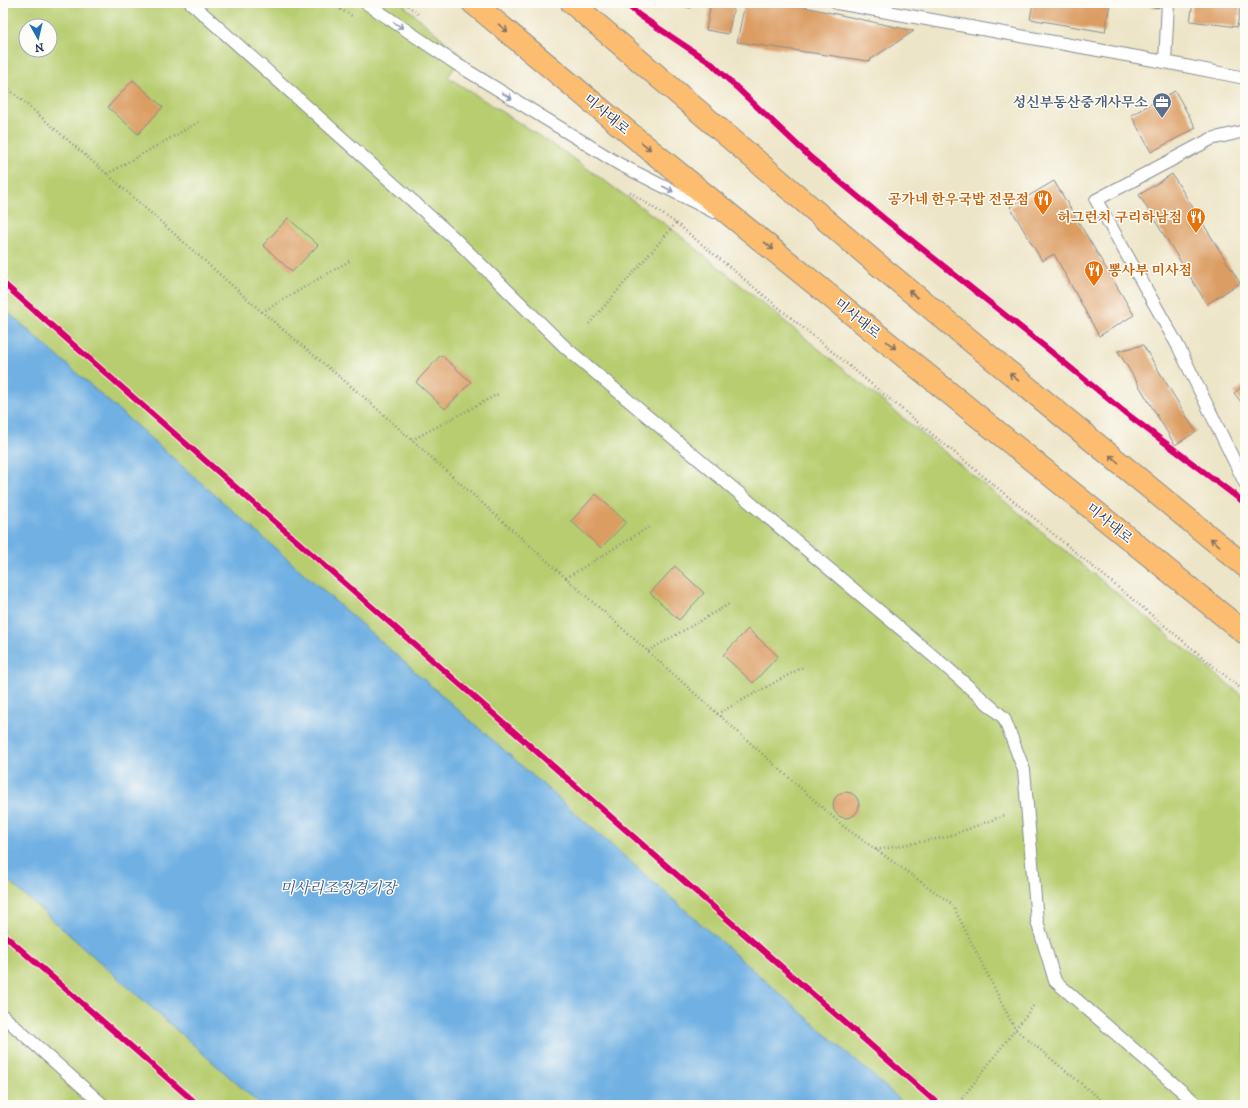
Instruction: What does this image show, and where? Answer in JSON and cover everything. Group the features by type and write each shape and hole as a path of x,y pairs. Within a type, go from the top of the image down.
{"main road":[{"name":"미사대로","path":"472,3 1245,633"},
{"path":"572,3 876,263 1245,566"}],"lane":[{"path":"190,3 453,237 566,348 945,666 1004,718 1024,770 1037,921 1055,980 1198,1105"},
{"path":"366,3 458,65 619,164 747,228"},
{"path":"837,3 1165,62 1245,78"},
{"path":"1165,62 1168,3"},
{"path":"1245,131 1211,139 1096,200 1178,346 1245,483"},
{"path":"3,1016 104,1105"}],"path":[{"path":"3,84 262,312 366,399 843,826 952,904 1015,1029 1107,1105"},
{"path":"107,174 199,122"},
{"path":"589,324 676,223 1245,692"},
{"path":"262,312 351,260"},
{"path":"412,440 500,393"},
{"path":"566,578 648,527"},
{"path":"648,651 731,603"},
{"path":"717,714 803,667"},
{"path":"876,850 947,837 1005,815"},
{"path":"957,1105 1034,1005"}],"green space":[{"path":"3,3 401,3 462,56 448,77 564,152 672,229 1245,698 1245,1105 3,1105"}],"water":[{"name":"미사리조정경기장","path":"3,308 906,1105 261,1105 3,876"}],"building":[{"path":"668,3 691,3 691,8"},
{"path":"711,3 735,3 728,34 706,30"},
{"path":"745,3 786,3 914,31 868,61 737,42"},
{"path":"1033,3 1110,3 1105,32 1030,19"},
{"path":"1149,3 1160,3 1159,8 1149,6"},
{"path":"1193,3 1241,3 1237,27 1190,21"},
{"path":"133,80 163,107 138,134 108,107"},
{"path":"1175,91 1196,128 1151,152 1131,115"},
{"path":"1172,174 1240,283 1207,304 1139,195"},
{"path":"1054,181 1134,315 1099,336 1054,254 1042,261 1010,207"},
{"path":"288,218 318,245 292,272 263,245"},
{"path":"1143,345 1196,432 1175,445 1118,351"},
{"path":"441,355 471,382 445,409 416,382"},
{"path":"1245,384 1245,407 1234,393"},
{"path":"596,494 626,522 601,548 571,521"},
{"path":"675,566 704,593 679,620 650,593"},
{"path":"748,629 778,656 753,683 723,655"},
{"path":"846,792 855,796 859,805 855,814 846,818 837,814 833,805 837,796"}],"cycle path":[{"path":"625,3 639,15 712,64 809,156 886,220 1123,411 1245,503"},
{"path":"3,283 939,1105"},
{"path":"3,934 198,1105"}],"place":[{"name":"성신부동산중개사무소","path":"1162,119"},
{"name":"공가네 한우국밥 전문점","path":"1043,216"},
{"name":"허그런치 구리하남점","path":"1196,234"},
{"name":"뽕사부 미사점","path":"1094,287"}]}
